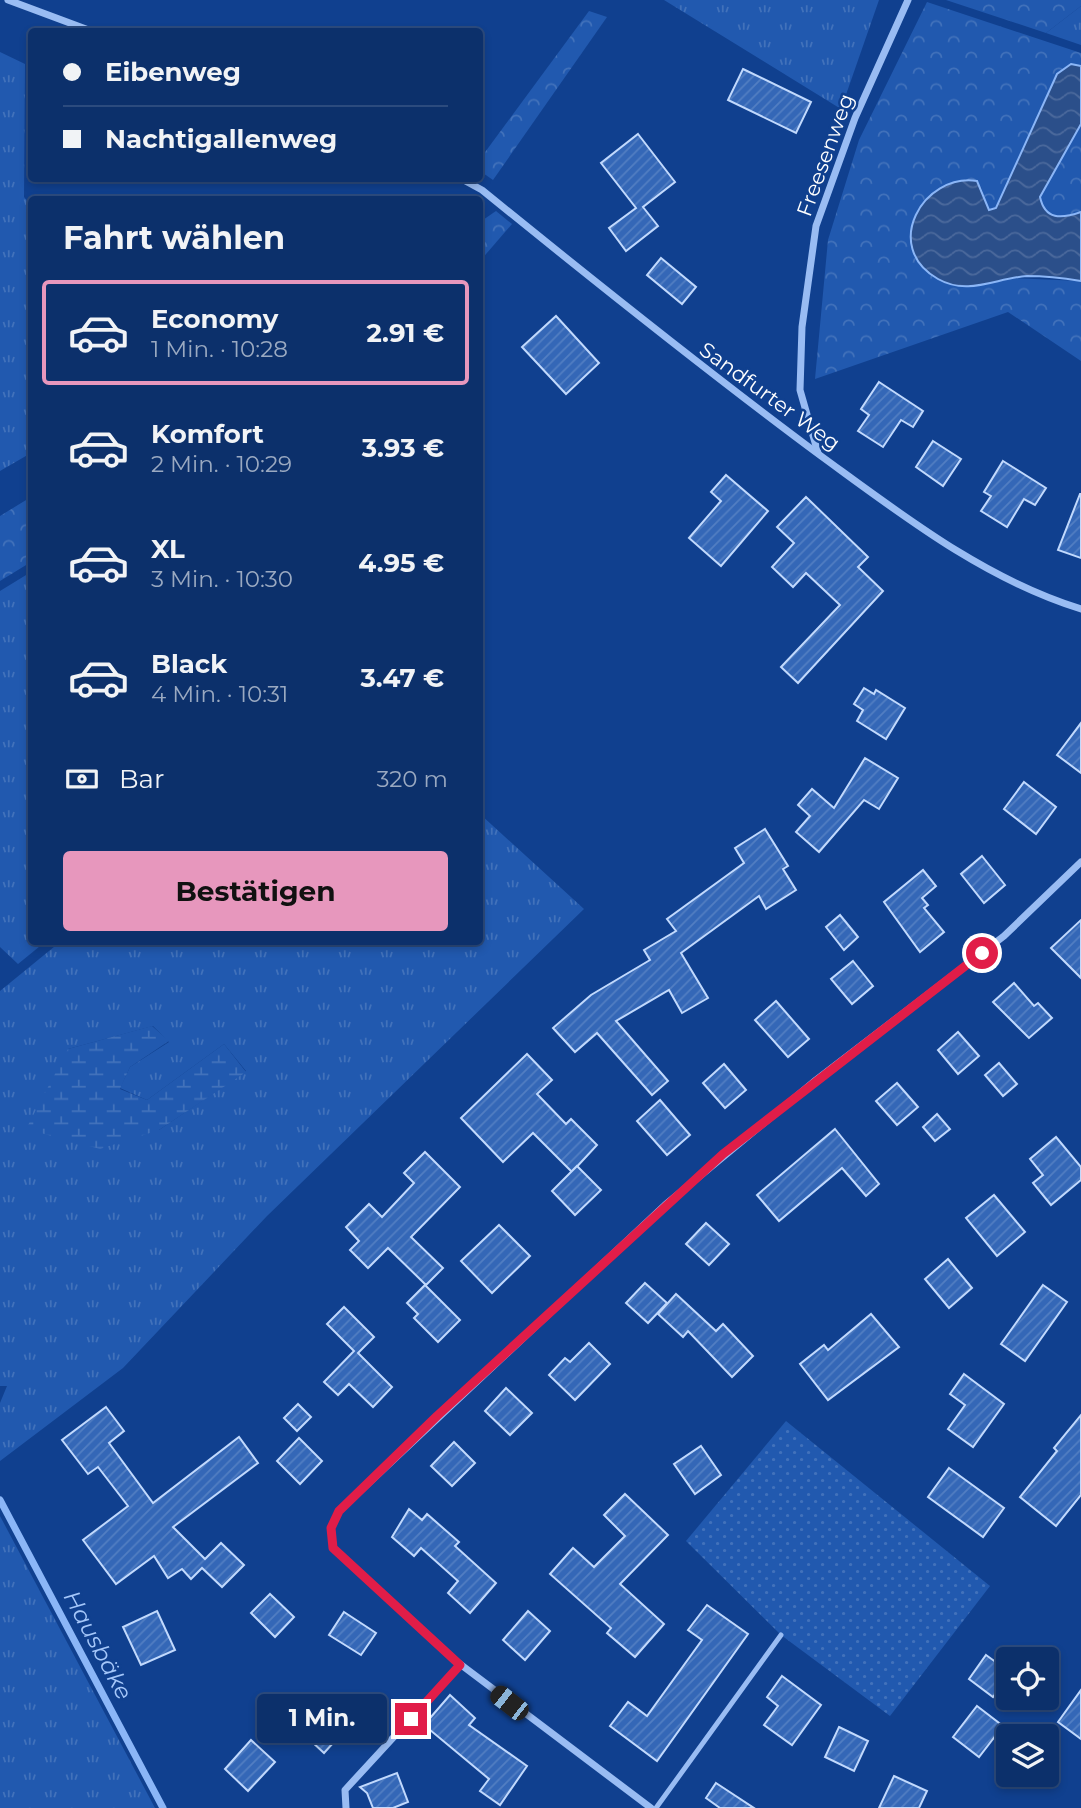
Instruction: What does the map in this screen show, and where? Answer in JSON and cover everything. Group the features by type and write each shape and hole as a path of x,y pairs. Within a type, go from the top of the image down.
{"street":[{"path":"8,0 83,28"},
{"name":"Freesenweg","path":"818,454 800,390 802,327 816,226 855,118 908,0"},
{"name":"Sandfurter Weg","path":"467,182 482,190 671,345 930,536 1046,598 1081,608"},
{"path":"651,1808 460,1665 333,1548 331,1528 339,1511 384,1467 723,1154 1004,936 1081,862"},
{"path":"346,1808 345,1790 460,1665"}],"lane":[{"path":"656,1808 781,1635"}],"green space":[{"path":"664,0 879,0 841,109"},
{"path":"946,0 1081,0 1081,6 1046,33"},
{"path":"927,2 1081,53 1081,66 1071,64 1057,74 996,208 989,210 981,187 965,179 1013,278 1081,281 1081,361 1008,312 815,379 828,240 859,140"},
{"path":"1081,6 1081,45 1046,33"},
{"path":"589,11 607,17 493,180 483,173 483,155"},
{"path":"0,52 25,64 28,455 0,471"},
{"path":"1081,124 1081,212 1055,216 1042,205 1040,197"},
{"path":"496,211 512,224 483,258 483,220"},
{"path":"28,499 28,564 0,581 0,516"},
{"path":"28,574 28,945 41,945 18,964 0,947 0,591"},
{"path":"483,817 584,909 267,1216 123,1368 0,1461 0,1403 7,1386 0,1386 0,991 56,945 483,945","holes":["153,1026 169,1042 130,1067 120,1088 147,1100 224,1044 246,1071 159,1130 68,1049"]},
{"path":"152,1026 169,1041 130,1067 120,1089 147,1100 224,1044 246,1072 159,1130 100,1149 26,1129 68,1049"},
{"path":"786,1421 990,1586 890,1716 781,1635 686,1541"},
{"path":"0,1516 155,1808 0,1808"}],"water":[{"path":"1071,64 1081,66 1081,124 1040,197 1042,205 1055,216 1081,212 1081,281 1027,276 982,285 960,286 938,279 921,265 912,249 911,232 916,215 926,200 940,188 957,182 977,181 989,210 996,208 1057,74"}],"building":[{"path":"743,69 811,102 796,133 728,100"},
{"path":"638,134 675,182 643,207 658,226 626,251 609,228 636,208 601,163"},
{"path":"661,258 696,287 682,304 647,275"},
{"path":"556,316 599,363 566,394 522,347"},
{"path":"879,382 923,411 913,427 901,420 883,447 858,431 869,415 861,409"},
{"path":"933,441 961,459 943,486 916,467"},
{"path":"1003,461 1046,488 1035,505 1024,499 1007,527 981,511 991,496 984,492"},
{"path":"726,475 768,511 721,566 689,538 721,501 711,492"},
{"path":"1081,494 1081,558 1058,550"},
{"path":"806,497 868,557 858,567 883,591 798,683 781,667 840,605 806,573 793,587 772,567 794,543 777,527"},
{"path":"864,688 874,694 876,690 905,708 886,739 857,721 863,710 854,704"},
{"path":"1081,723 1081,773 1057,755"},
{"path":"865,758 898,778 879,809 864,800 819,852 796,832 810,816 798,805 812,789 834,808"},
{"path":"1024,782 1056,807 1036,834 1004,809"},
{"path":"765,829 788,866 783,869 796,890 766,909 759,896 681,953 708,998 682,1013 669,990 616,1021 668,1081 652,1095 597,1033 575,1052 553,1028 591,995 650,960 644,950 676,931 667,919 744,863 735,848"},
{"path":"982,856 1005,885 984,903 961,874"},
{"path":"923,870 936,886 922,898 928,905 924,908 944,932 920,952 884,902"},
{"path":"840,915 858,937 844,950 826,927"},
{"path":"1081,920 1081,978 1051,948"},
{"path":"853,961 873,986 852,1004 831,979"},
{"path":"1014,983 1034,1006 1038,1003 1052,1018 1029,1038 993,1002"},
{"path":"776,1001 809,1039 788,1057 755,1020"},
{"path":"958,1032 979,1056 958,1074 938,1050"},
{"path":"527,1054 552,1080 537,1094 566,1124 571,1119 597,1145 572,1172 533,1133 503,1162 461,1118"},
{"path":"999,1063 1017,1084 1003,1096 985,1075"},
{"path":"724,1064 746,1090 725,1108 703,1083"},
{"path":"897,1083 918,1107 897,1125 876,1101"},
{"path":"660,1100 690,1135 667,1155 637,1121"},
{"path":"937,1114 950,1129 935,1141 923,1127"},
{"path":"835,1129 879,1184 866,1196 842,1168 779,1221 757,1195"},
{"path":"1056,1137 1081,1167 1081,1180 1051,1205 1033,1183 1043,1175 1030,1159"},
{"path":"425,1152 460,1187 411,1237 443,1268 426,1285 388,1248 368,1268 350,1250 359,1241 346,1227 369,1204 382,1217 414,1183 404,1173"},
{"path":"577,1166 601,1190 575,1215 552,1191"},
{"path":"994,1195 1025,1232 997,1256 966,1218"},
{"path":"706,1223 729,1244 709,1265 686,1244"},
{"path":"499,1225 530,1256 492,1293 461,1261"},
{"path":"948,1259 972,1288 949,1308 925,1279"},
{"path":"645,1283 667,1303 648,1323 626,1303"},
{"path":"425,1285 460,1320 438,1342 414,1318 418,1314 407,1303"},
{"path":"1043,1285 1067,1302 1025,1361 1001,1344"},
{"path":"676,1294 716,1331 723,1324 753,1356 732,1377 688,1331 683,1337 658,1314"},
{"path":"344,1307 374,1337 358,1353 392,1387 373,1407 349,1384 338,1395 324,1382 354,1351 327,1324"},
{"path":"871,1314 899,1347 828,1400 800,1364 824,1345 828,1350"},
{"path":"589,1343 610,1364 575,1400 549,1375 565,1358 570,1362"},
{"path":"964,1374 1004,1404 973,1447 948,1429 965,1405 950,1394"},
{"path":"506,1388 532,1413 510,1435 485,1411"},
{"path":"298,1404 311,1417 297,1431 284,1418"},
{"path":"106,1407 124,1431 109,1443 153,1503 239,1437 258,1463 173,1527 205,1559 221,1543 244,1565 222,1587 202,1568 191,1579 182,1569 168,1578 154,1556 116,1584 83,1540 128,1506 98,1467 88,1474 62,1440"},
{"path":"1081,1415 1081,1495 1056,1526 1020,1497 1057,1451 1054,1448"},
{"path":"299,1438 322,1461 300,1484 277,1461"},
{"path":"454,1442 475,1463 452,1486 431,1466"},
{"path":"701,1446 721,1475 695,1494 674,1464"},
{"path":"949,1468 1004,1508 983,1537 928,1497"},
{"path":"625,1494 668,1535 620,1584 664,1624 635,1657 607,1633 611,1628 550,1574 573,1548 594,1567 625,1536 604,1515"},
{"path":"409,1509 422,1520 427,1514 459,1542 455,1546 496,1583 470,1613 448,1593 458,1581 421,1548 414,1556 392,1537"},
{"path":"270,1594 294,1617 275,1637 251,1613"},
{"path":"707,1605 748,1634 657,1761 610,1726 628,1702 647,1716 702,1640 688,1630"},
{"path":"157,1611 175,1650 141,1665 123,1627"},
{"path":"528,1611 550,1631 525,1660 503,1640"},
{"path":"344,1612 376,1633 361,1655 329,1635"},
{"path":"986,1655 996,1662 996,1693 993,1697 969,1679"},
{"path":"782,1676 821,1705 792,1745 764,1725 778,1706 767,1697"},
{"path":"1081,1690 1081,1739 1058,1722"},
{"path":"450,1695 475,1718 469,1725 527,1766 500,1805 480,1791 489,1779 424,1725"},
{"path":"977,1706 1000,1724 996,1724 996,1735 979,1757 953,1737"},
{"path":"316,1707 343,1732 324,1753 297,1728"},
{"path":"839,1727 868,1741 854,1771 825,1757"},
{"path":"251,1740 275,1762 248,1791 225,1769"},
{"path":"397,1773 408,1802 393,1808 373,1808 367,1793 360,1787"},
{"path":"894,1776 927,1791 919,1808 879,1808"},
{"path":"716,1783 754,1808 720,1808 706,1798"}],"waterway":[{"name":"Hausbäke","path":"0,1500 163,1808"}],"route":[{"path":"411,1719 460,1665 333,1548 331,1528 339,1511 437,1416 723,1154 923,996 982,953"}]}
